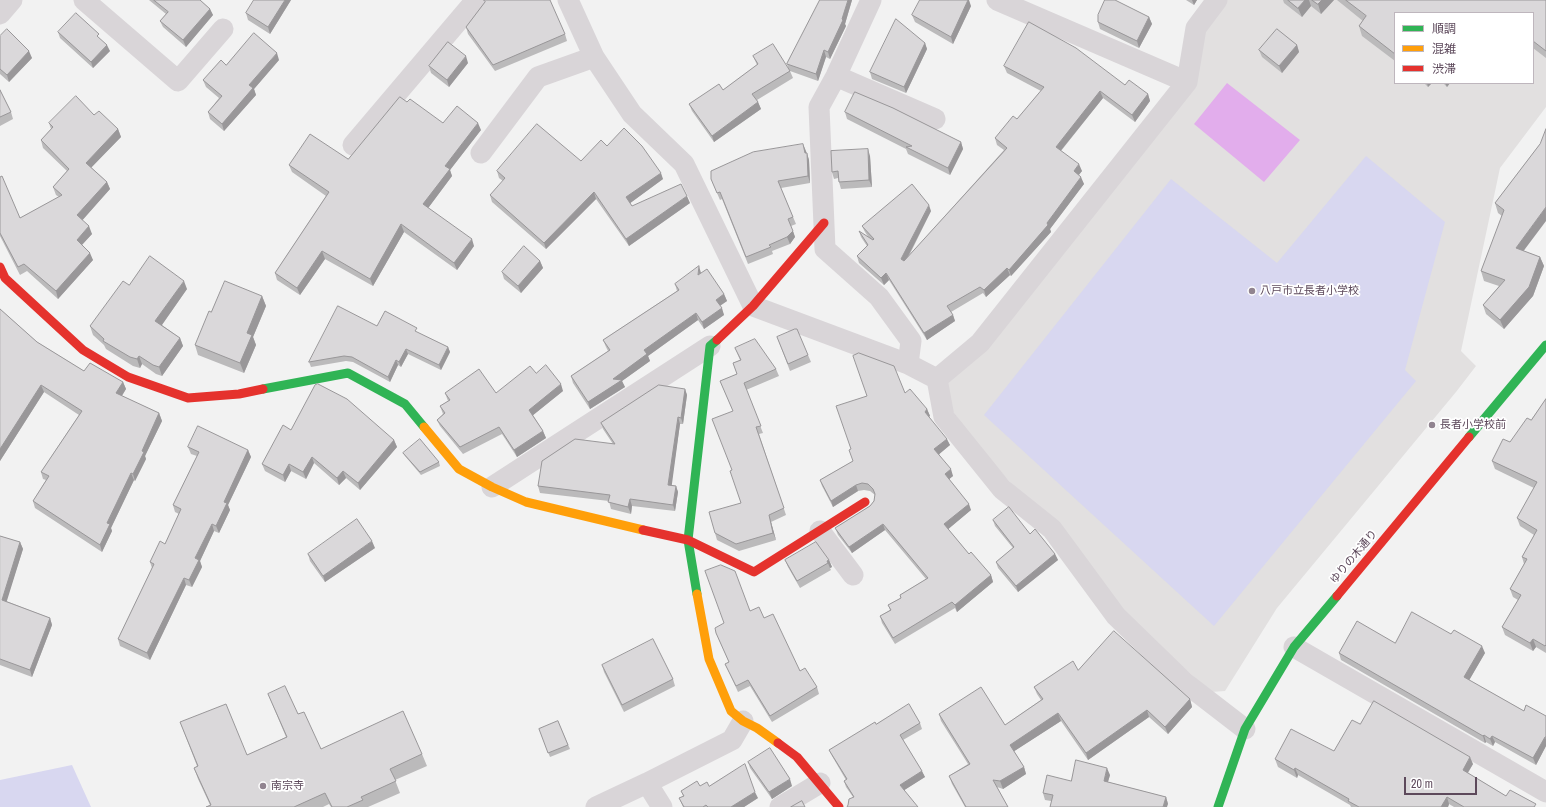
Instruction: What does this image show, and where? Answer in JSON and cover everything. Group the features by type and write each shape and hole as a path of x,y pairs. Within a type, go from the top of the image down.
{"street":[{"path":"0,14 12,0"},
{"path":"84,0 178,81 223,29"},
{"path":"353,145 476,0"},
{"path":"568,0 594,57 632,114 684,164 753,306 908,364 937,379"},
{"path":"871,0 836,76 819,107 825,249 879,297 911,341 908,364"},
{"path":"997,0 1187,82"},
{"path":"937,379 980,343 1187,82 1196,28 1217,0"},
{"path":"482,153 538,77 594,57"},
{"path":"836,76 935,119"},
{"path":"492,487 710,346 753,306 824,222"},
{"path":"0,267 5,278 83,350 128,377 188,398 239,394 348,374 405,404 459,469 492,487 526,502 688,540 754,572 865,502"},
{"name":"ゆりの木通り","path":"1218,807 1246,729 1294,647 1546,345"},
{"path":"710,346 688,540 709,659 731,711 743,721 757,728 797,757 839,807"},
{"path":"937,379 944,417 1002,489 1052,529 1116,616 1184,682 1246,729"},
{"path":"820,531 853,575"},
{"path":"1294,647 1546,792"},
{"path":"596,807 732,740 743,721"},
{"path":"647,783 662,807"},
{"path":"780,807 820,783"}],"shaded area":[{"name":"八戸市立長者小学校","path":"1222,0 1546,0 1546,107 1500,168 1461,351 1476,366 1277,608 1225,691 1211,692 1127,618 977,444 947,404 947,380 1197,81 1207,20"},
{"path":"1227,83 1300,140 1264,182 1194,124"},
{"path":"1366,156 1445,222 1405,370 1416,381 1214,626 984,415 1171,179 1277,263"},
{"path":"72,765 91,807 0,807 0,780"}],"building":[{"path":"154,0 200,0 210,9 183,40 160,21 168,12"},
{"path":"254,0 285,0 268,27 246,13"},
{"path":"484,0 550,0 565,34 493,65 466,27 485,2"},
{"path":"820,0 848,0 842,19 843,20 828,52 824,50 816,74 787,64"},
{"path":"920,0 968,0 951,37 912,15"},
{"path":"1105,0 1115,0 1149,17 1137,41 1098,22 1098,15"},
{"path":"1288,0 1305,0 1298,8"},
{"path":"1312,0 1322,0 1318,4"},
{"path":"1346,0 1546,0 1546,51 1534,42 1534,12 1394,12 1394,53 1359,26 1366,16"},
{"path":"76,13 99,34 97,36 107,45 91,62 58,32"},
{"path":"896,19 925,43 904,87 870,72"},
{"path":"1029,22 1076,48 1125,85 1129,80 1148,94 1132,115 1100,91 1056,147 1079,164 1074,171 1081,177 1047,223 1048,225 1009,270 1007,268 984,290 980,287 947,306 953,315 924,333 886,273 881,278 857,256 868,245 859,231 873,240 874,239 862,226 912,184 929,205 901,259 904,261 1007,148 995,138 1013,116 1017,119 1044,87 1004,66"},
{"path":"7,29 29,51 7,75 0,69 0,36"},
{"path":"1277,29 1297,45 1279,66 1259,50"},
{"path":"254,33 277,53 249,85 253,88 222,124 208,112 222,96 203,80 221,60 226,65"},
{"path":"448,42 466,56 447,80 429,66"},
{"path":"773,44 790,71 752,94 758,102 712,136 689,104 719,84 723,90 758,64 753,56"},
{"path":"0,90 11,112 0,117"},
{"path":"855,92 893,108 961,142 948,168 906,147 912,146 845,112"},
{"path":"76,96 94,115 99,111 118,129 86,163 107,182 77,215 89,226 77,240 90,253 56,291 24,264 18,267 0,233 0,177 2,176 20,218 62,195 53,187 69,169 41,140 53,127 49,123"},
{"path":"400,97 407,102 410,99 443,123 457,106 478,123 445,166 450,169 423,204 472,239 454,263 401,224 370,279 322,251 297,288 275,273 329,192 289,165 310,134 348,159"},
{"path":"537,124 581,161 601,140 607,146 624,128 642,146 661,173 626,197 632,206 681,184 687,196 626,239 594,192 544,243 490,195 505,178 497,171"},
{"path":"1546,129 1546,207 1516,248 1540,257 1529,287 1500,320 1483,305 1505,280 1481,271 1504,210 1495,203 1540,144"},
{"path":"803,144 805,153 807,153 808,176 778,181 793,217 788,219 793,231 787,237 769,245 771,247 746,257 720,192 717,193 711,179 711,171 753,152"},
{"path":"868,149 869,180 839,182 838,171 832,172 831,151"},
{"path":"524,246 540,261 518,286 502,272"},
{"path":"150,256 184,281 155,321 180,338 159,367 139,356 137,359 130,357 103,341 104,339 90,326 123,281 129,285"},
{"path":"699,266 698,275 707,269 724,294 716,300 722,308 702,322 696,313 644,350 647,354 613,379 622,380 588,402 571,376 610,350 603,340 679,290 675,284"},
{"path":"225,281 262,296 247,333 252,335 240,363 195,345 209,311 211,312"},
{"path":"338,306 377,326 385,311 417,328 415,331 448,347 439,365 406,349 399,362 396,360 388,377 352,357 344,356 309,362"},
{"path":"0,309 37,342 84,371 90,363 123,382 116,393 159,413 142,451 144,452 133,474 131,473 107,523 110,524 100,545 33,501 49,476 41,472 82,411 41,385 0,449"},
{"path":"797,329 808,355 788,364 777,337"},
{"path":"755,339 776,369 744,383 761,426 756,427 784,508 769,515 773,533 736,544 715,533 709,512 741,503 730,471 732,470 712,419 733,411 720,381 737,374 733,363 741,360 735,348"},
{"path":"859,353 894,366 905,393 910,389 927,409 925,412 947,439 934,449 951,469 945,474 969,504 944,524 969,554 971,552 991,575 955,605 952,602 893,638 880,616 891,610 888,605 901,598 900,595 928,578 883,524 849,547 835,528 870,506 874,501 875,494 873,489 868,484 862,483 856,485 831,501 820,480 853,461 849,450 851,449 836,406 867,396 853,356"},
{"path":"546,365 561,384 529,410 543,431 514,450 499,427 460,447 437,420 445,413 440,406 450,400 445,393 479,369 496,393 530,366 536,373"},
{"path":"318,384 347,399 394,440 358,483 343,471 337,478 312,457 303,472 289,464 283,475 262,464 283,425 291,430 315,385"},
{"path":"659,385 685,389 681,418 678,417 668,485 676,486 673,505 630,499 628,507 608,502 610,495 538,486 542,461 575,439 615,444 601,423"},
{"path":"1546,399 1545,646 1533,639 1530,643 1502,627 1521,595 1510,589 1527,559 1522,557 1537,530 1517,518 1537,482 1492,461 1503,439 1510,442 1527,418 1531,420"},
{"path":"198,426 248,450 224,502 227,503 216,526 212,524 195,558 199,560 189,580 184,578 147,653 118,639 154,564 150,562 160,541 165,544 181,509 173,505 199,452 188,447"},
{"path":"420,439 439,462 420,472 403,453"},
{"path":"1009,507 1030,534 1035,529 1055,554 1016,586 996,562 1014,547 993,520"},
{"path":"357,519 372,541 323,576 308,554"},
{"path":"0,536 20,542 2,600 50,618 30,670 0,659"},
{"path":"816,542 829,560 827,561 828,563 797,581 785,560"},
{"path":"721,565 735,571 750,611 759,607 764,618 773,614 800,671 805,668 817,687 770,716 748,680 736,686 725,664 729,662 715,628 724,623 705,571"},
{"path":"1412,612 1451,634 1454,630 1482,646 1464,677 1524,711 1526,705 1546,716 1546,737 1533,758 1492,736 1490,739 1484,735 1483,736 1339,653 1357,621 1395,643"},
{"path":"1114,631 1190,699 1165,727 1147,710 1086,753 1058,713 1010,745 1024,767 1000,781 993,780 1008,807 966,807 949,776 970,764 939,714 981,687 1005,725 1043,699 1034,687 1073,661 1078,670"},
{"path":"653,639 673,679 622,705 602,665"},
{"path":"285,686 298,714 304,712 321,749 403,711 422,754 390,769 396,781 361,797 363,800 347,807 332,807 325,793 294,807 206,807 211,805 194,768 198,766 180,722 226,704 247,755 287,737 268,694"},
{"path":"1374,701 1470,757 1463,770 1506,796 1510,790 1536,804 1534,807 1464,807 1447,797 1441,807 1359,807 1348,801 1349,799 1295,768 1294,770 1275,759 1291,729 1334,751 1352,720 1360,724"},
{"path":"909,704 920,723 900,735 922,771 900,785 918,807 847,807 849,799 854,797 844,781 847,779 829,750 875,722 876,724"},
{"path":"558,721 568,745 548,753 539,729"},
{"path":"770,748 790,779 769,792 748,762"},
{"path":"1076,760 1107,768 1104,781 1166,797 1163,807 1050,807 1053,795 1043,793 1047,775 1071,781"},
{"path":"745,764 755,792 731,807 708,807 706,805 703,807 684,807 679,798 684,796 681,791 697,781 700,786 707,782 709,786"},
{"path":"802,801 805,807 791,807"}],"traffic: fast":[{"path":"697,594 688,540 710,346 717,340"},
{"path":"1469,437 1546,345"},
{"path":"263,389 348,373 405,404 424,427"},
{"path":"1218,807 1245,729 1294,647 1337,596"}],"traffic: slow":[{"path":"424,427 459,469 492,487 526,502 643,530"},
{"path":"697,594 709,659 731,711 743,721 757,728 778,743"}],"traffic: jam":[{"path":"717,340 753,306 824,223"},
{"path":"0,267 5,278 83,350 128,377 188,398 239,394 263,389"},
{"path":"1337,596 1469,437"},
{"path":"643,530 688,540 754,572 865,502"},
{"path":"778,743 797,757 839,807"}],"place":[{"name":"八戸市立長者小学校","path":"1252,291"},
{"name":"長者小学校前","path":"1432,425"},
{"name":"南宗寺","path":"263,786"}]}
